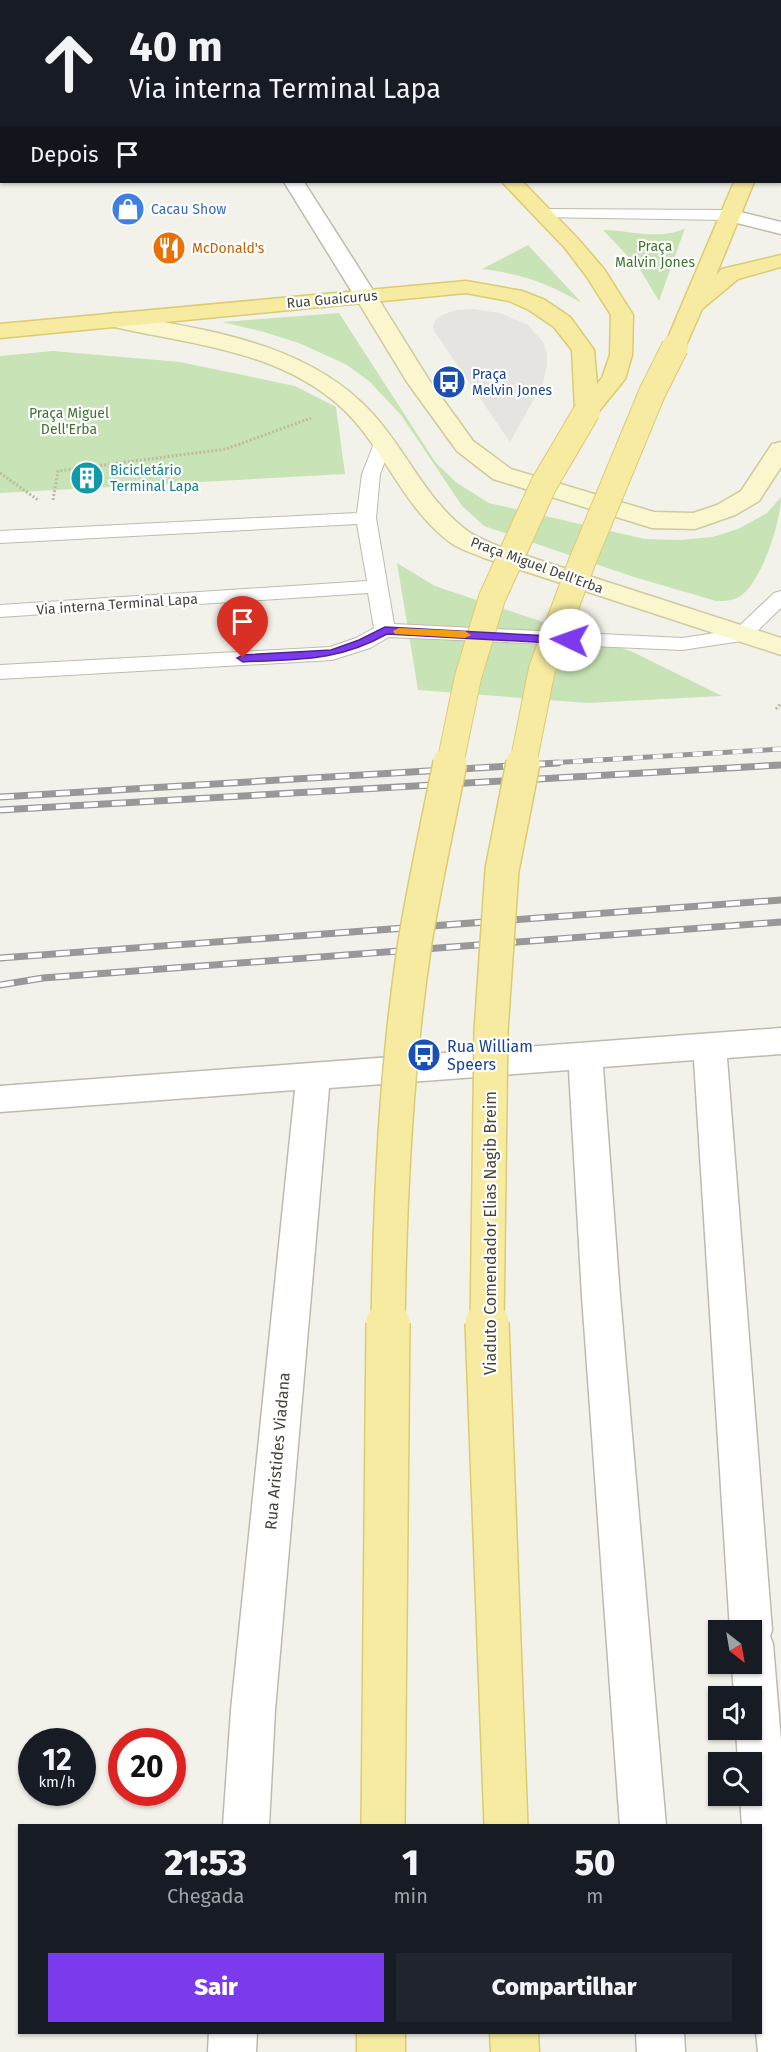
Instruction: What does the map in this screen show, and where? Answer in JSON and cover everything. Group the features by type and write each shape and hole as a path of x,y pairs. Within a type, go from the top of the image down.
{"main road":[{"path":"383,1824 389,1251 398,1090 427,875 468,677 492,598 544,483 587,411 613,379 621,355 622,315 585,260 513,183"},
{"path":"692,307 728,215 744,183"},
{"path":"692,307 730,274 781,261"},
{"name":"Rua Guaicurus","path":"0,331 466,287 514,296 537,304 562,322 583,350 587,411"},
{"name":"Viaduto Comendador Elias Nagib Breim","path":"506,1824 486,1309 491,1031 502,870 542,669 582,562 652,393 692,307"},
{"path":"381,2034 381,2052"},
{"path":"514,2034 515,2052"}],"street":[{"path":"295,183 419,382 465,446 502,474 652,520 695,520 726,510 750,496 781,448"},
{"path":"728,215 781,228"},
{"name":"Praça Miguel Dell'Erba","path":"114,320 230,343 288,364 330,385 352,405 384,441 429,509 460,537 493,553 781,647"},
{"path":"0,1099 781,1041"},
{"path":"710,1046 711,1094 749,1620"},
{"path":"585,1055 601,1296 643,1824"},
{"name":"Rua Aristides Viadana","path":"246,1824 253,1710 313,1076"},
{"path":"754,1674 781,2048"},
{"path":"232,2052 233,2034"},
{"path":"660,2034 661,2052"}],"lane":[{"path":"543,214 728,215"},
{"path":"384,441 371,474 366,518 385,630"},
{"path":"0,537 366,518"},
{"name":"Via interna Terminal Lapa","path":"0,611 377,586"},
{"path":"0,672 332,653 363,643 385,630 682,644 741,635 781,597"}],"path":[{"path":"51,510 58,471 226,449 320,415"},
{"path":"0,473 42,503"},
{"path":"776,709 781,704"}],"green space":[{"name":"Praça Malvin Jones","path":"685,228 659,301 639,268 603,230 666,234"},
{"name":"Praça Malvin Jones","path":"528,245 582,303 534,280 482,269"},
{"path":"339,313 436,463 457,483 489,503 645,539 680,540 712,537 738,529 767,513 781,497 774,536 755,579 739,597 716,601 634,577 484,526 462,506 401,415 370,382 347,365 299,343 222,322"},
{"name":"Praça Miguel Dell'Erba","path":"53,351 180,362 295,386 336,407 345,474 0,493 0,356"},
{"path":"397,563 435,586 633,652 722,696 588,703 418,690"}],"shaded area":[{"path":"473,309 500,313 528,325 543,342 547,354 543,383 510,442 434,331 433,326 436,319 444,314 456,310"}],"railway":[{"path":"533,764 781,749"},
{"path":"0,797 558,763"},
{"path":"0,810 781,765"},
{"path":"0,958 781,900"},
{"path":"0,985 43,978 781,922"}],"slow traffic":[{"path":"399,631 465,635"}],"place":[{"name":"Cacau Show","path":"128,209"},
{"name":"McDonald's","path":"169,248"},
{"name":"Praça Melvin Jones","path":"449,382"},
{"name":"Bicicletário Terminal Lapa","path":"87,478"},
{"name":"Rua William Speers","path":"424,1055"}],"route":[{"path":"243,658 332,653 363,643 385,630 570,640"}]}
